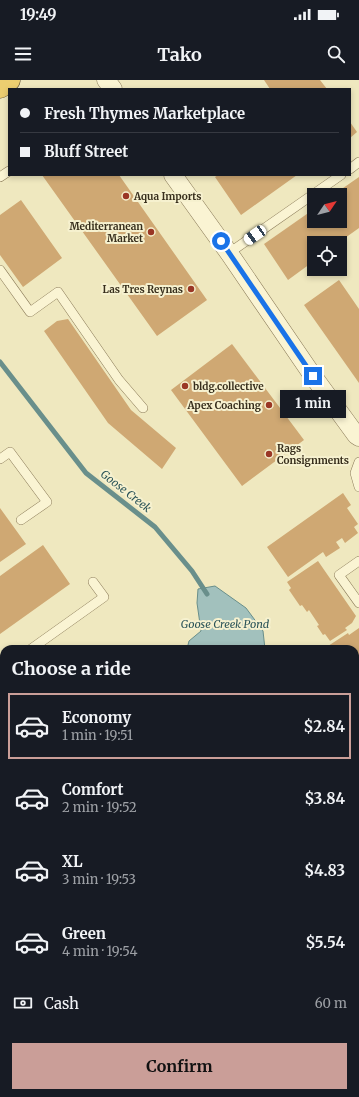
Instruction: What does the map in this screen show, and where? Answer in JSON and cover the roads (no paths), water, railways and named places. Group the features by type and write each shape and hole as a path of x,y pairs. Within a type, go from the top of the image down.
{"highway":[{"path":"0,87 9,80"}],"street":[{"path":"106,80 112,88"},
{"path":"175,176 311,373 359,437"}],"lane":[{"path":"351,168 359,162"},
{"path":"229,253 340,176"},
{"path":"0,270 30,312 58,292 119,380 143,408"},
{"path":"0,459 10,452 47,502 21,520"},
{"path":"359,462 355,474 359,488"},
{"path":"359,561 339,575 359,603"},
{"path":"37,645 104,597 93,582"}],"water":[{"name":"Goose Creek Pond","path":"215,586 246,608 263,631 265,645 188,645 189,641 201,631 197,603 198,589"}],"waterway":[{"name":"Goose Creek","path":"0,362 86,473 155,527 192,571 207,594"}],"place":[{"name":"Aqua Imports","path":"126,196"},
{"name":"Mediterranean Market","path":"151,232"},
{"name":"Las Tres Reynas","path":"191,289"},
{"name":"bldg.collective","path":"185,386"},
{"name":"Apex Coaching","path":"269,405"},
{"name":"Rags Consignments","path":"269,454"}]}
